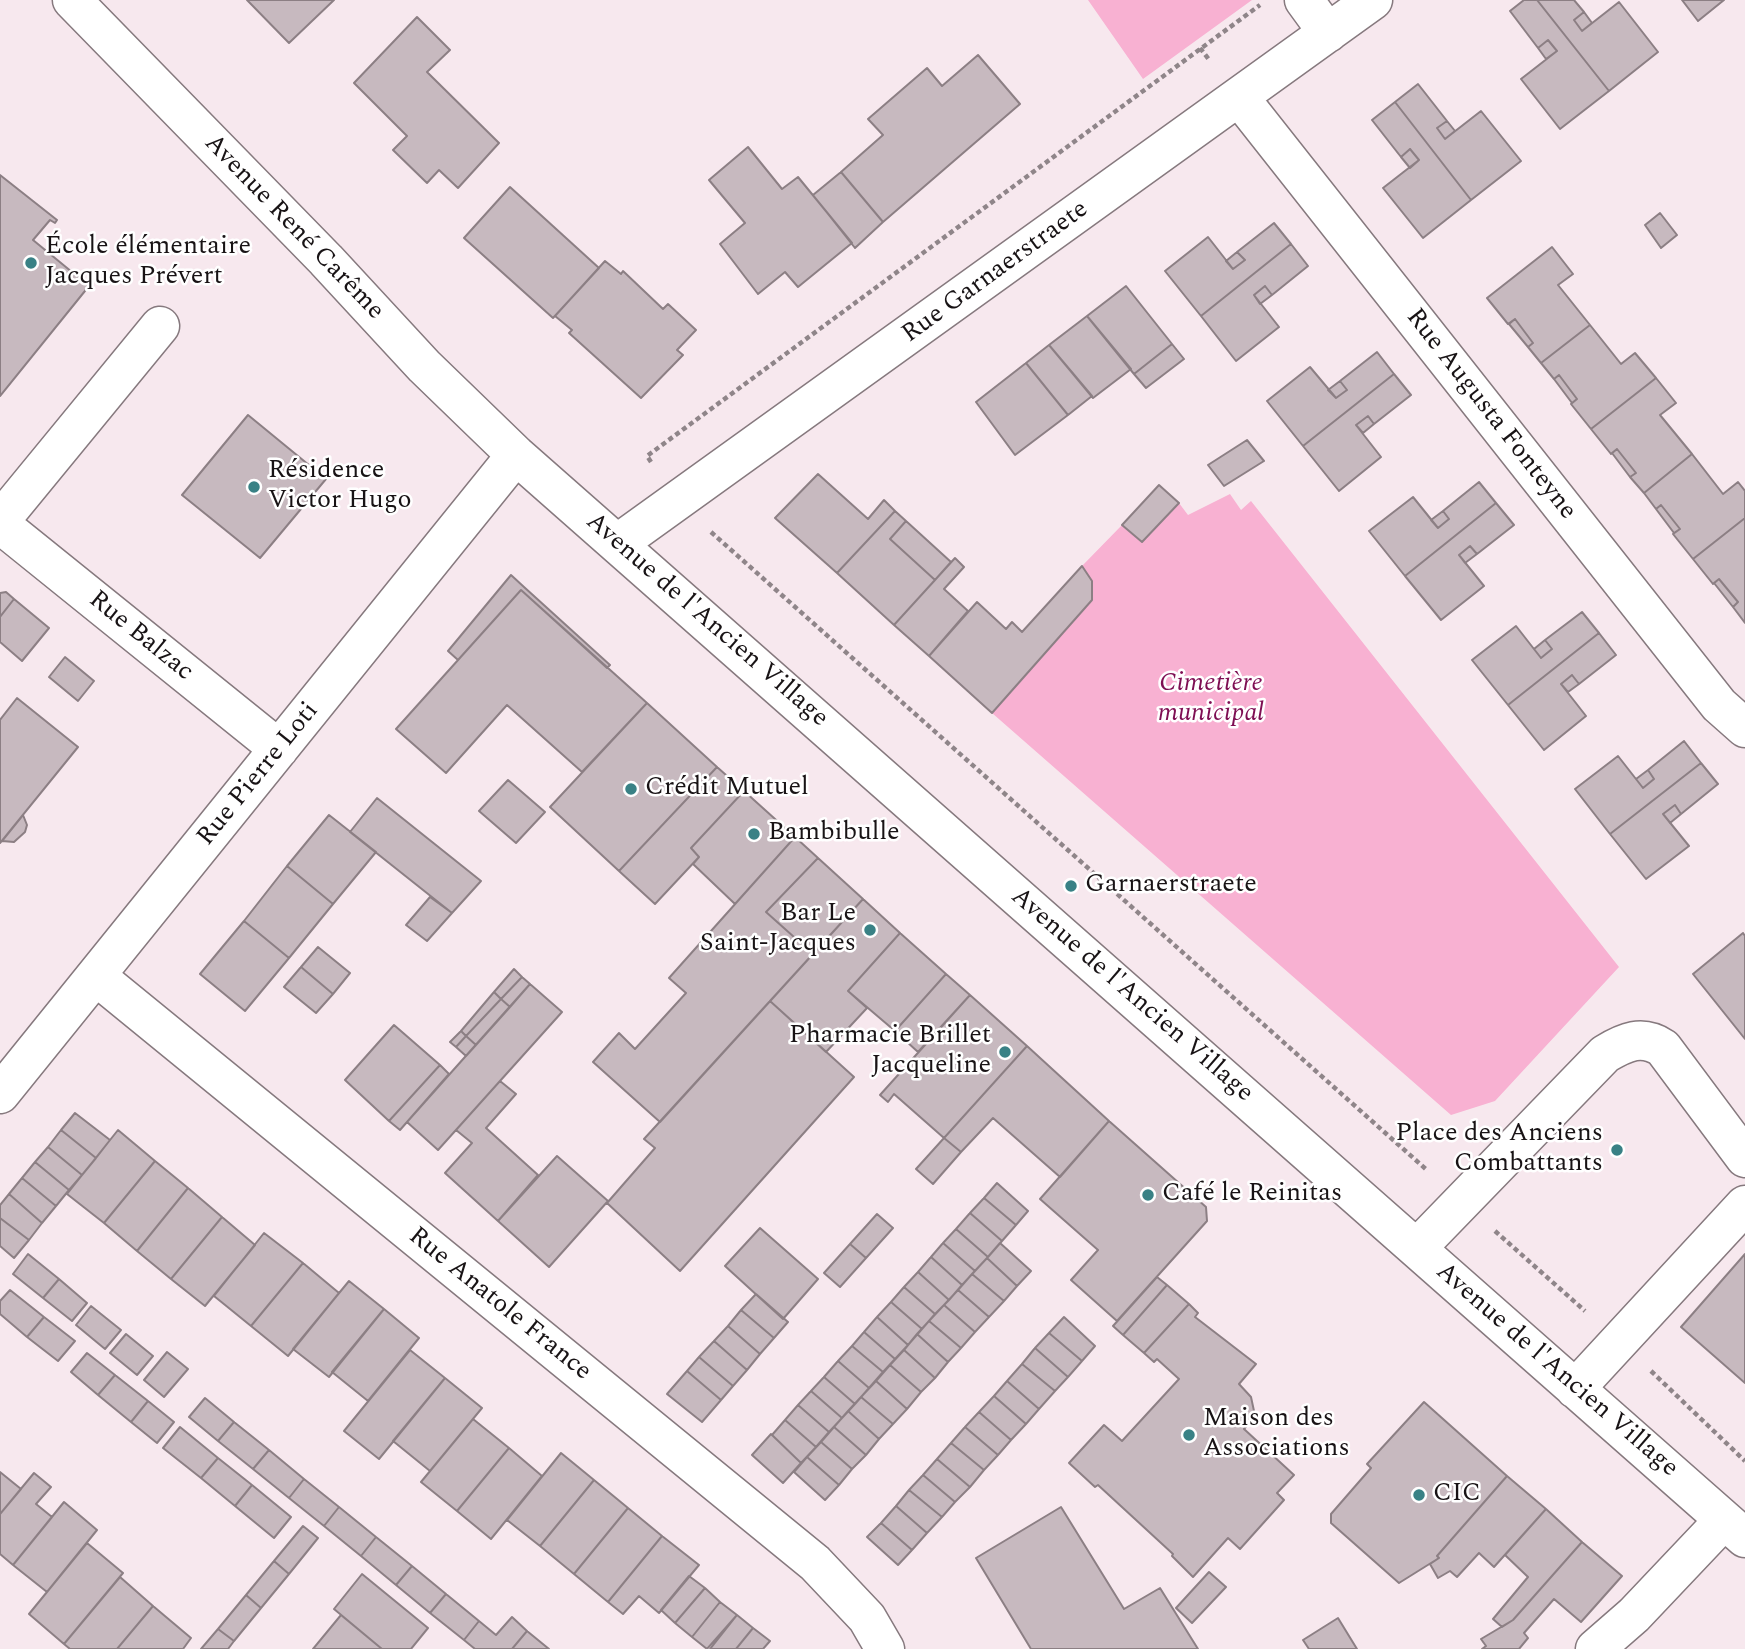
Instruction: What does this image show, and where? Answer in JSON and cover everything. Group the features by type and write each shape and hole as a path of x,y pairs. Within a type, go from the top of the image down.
{"street":[{"name":"Avenue René Carême","path":"72,0 326,260 432,373 516,454"},
{"path":"1304,0 1328,33"},
{"name":"Rue Garnaerstraete","path":"617,544 1373,0"},
{"name":"Rue Augusta Fonteyne","path":"1239,97 1719,705 1745,728"},
{"name":"Rue Balzac","path":"160,326 0,523 279,749"},
{"name":"Avenue de l'Ancien Village","path":"516,454 1735,1529"},
{"name":"Rue Pierre Loti","path":"0,1094 516,454"},
{"name":"Rue Anatole France","path":"96,976 815,1563 859,1607 885,1649"},
{"path":"1417,1248 1605,1054 1632,1040 1649,1040 1663,1048 1745,1158"},
{"path":"1576,1389 1745,1205"},
{"path":"1595,1649 1735,1529"}],"path":[{"path":"1266,0 647,456 677,502 1619,1341 1745,1461"}],"green space":[{"path":"1088,0 1252,0 1143,79"},
{"name":"Cimetière municipal","path":"1230,494 1241,510 1251,501 1619,967 1495,1101 1451,1115 992,713 1092,600 1092,581 1082,566 1122,525 1142,542 1179,503 1188,515"}],"building":[{"path":"247,0 334,0 289,43"},
{"path":"1524,0 1537,0 1609,91 1560,129 1521,79 1557,51 1548,40 1538,48 1510,11"},
{"path":"1537,0 1574,0 1584,12 1574,20 1582,31 1619,2 1658,52 1609,91"},
{"path":"1682,0 1724,0 1698,21"},
{"path":"1584,12 1592,23 1582,31 1574,20"},
{"path":"417,17 450,50 427,72 499,143 458,188 439,170 427,183 393,150 407,136 354,83"},
{"path":"1548,40 1557,51 1546,59 1538,48"},
{"path":"978,55 1020,104 883,222 841,172 883,135 868,119 927,68 942,86"},
{"path":"1418,84 1447,121 1437,128 1445,139 1481,111 1521,161 1471,200 1395,102"},
{"path":"1395,102 1471,200 1423,238 1383,188 1419,160 1410,149 1401,157 1372,120"},
{"path":"1447,121 1455,131 1445,139 1437,128"},
{"path":"748,147 782,189 798,177 852,243 798,287 785,272 758,294 720,244 745,223 709,180"},
{"path":"1410,149 1419,160 1410,168 1401,157"},
{"path":"841,172 883,222 855,248 813,195"},
{"name":"École élémentaire Jacques Prévert","path":"0,175 57,220 55,223 50,220 33,240 89,286 0,396"},
{"path":"510,187 599,268 553,318 464,238"},
{"path":"1660,213 1677,235 1661,248 1645,225"},
{"path":"1274,223 1291,244 1201,316 1165,271 1208,237 1233,269 1245,260 1237,252"},
{"path":"1291,244 1308,266 1272,295 1265,286 1254,295 1279,327 1236,361 1201,316"},
{"path":"1552,247 1573,274 1558,285 1590,325 1541,363 1528,347 1533,343 1515,319 1508,324 1487,298"},
{"path":"1237,252 1245,260 1233,269 1226,261"},
{"path":"605,261 621,274 623,271 663,309 668,304 696,330 677,350 683,355 641,398 569,333 572,330 555,316"},
{"path":"1126,286 1172,344 1134,374 1087,316"},
{"path":"1265,286 1272,295 1260,304 1254,295"},
{"path":"1087,316 1131,369 1093,398 1049,345"},
{"path":"1515,319 1533,343 1528,347 1509,324"},
{"path":"1590,325 1621,364 1635,353 1656,378 1591,429 1571,404 1577,399 1559,375 1554,379 1541,363"},
{"path":"1172,344 1184,359 1146,388 1134,374"},
{"path":"1049,345 1092,396 1068,415 1026,363"},
{"path":"1377,352 1394,374 1303,446 1267,401 1310,367 1336,398 1347,390 1340,381"},
{"path":"1026,363 1068,415 1015,455 976,402"},
{"path":"1394,374 1411,395 1374,424 1368,416 1356,425 1381,457 1339,491 1303,446"},
{"path":"1559,375 1577,399 1572,403 1554,379"},
{"path":"1656,378 1676,403 1660,415 1692,454 1644,493 1630,477 1636,473 1617,449 1611,454 1591,429"},
{"path":"1340,381 1347,390 1336,398 1328,390"},
{"name":"Résidence Victor Hugo","path":"248,415 326,479 260,558 182,495"},
{"path":"1368,416 1374,424 1363,433 1356,425"},
{"path":"1247,440 1264,461 1224,486 1208,465"},
{"path":"1617,449 1636,473 1630,477 1612,453"},
{"path":"1692,454 1723,494 1738,482 1745,491 1745,518 1693,559 1673,534 1680,529 1661,505 1656,509 1644,493"},
{"path":"818,474 868,519 884,500 895,511 837,573 775,518"},
{"path":"1479,482 1496,503 1405,576 1369,531 1413,497 1438,528 1449,519 1443,511"},
{"path":"1159,485 1179,503 1142,542 1122,525"},
{"path":"1496,503 1514,525 1477,554 1470,546 1459,555 1484,586 1441,620 1405,576"},
{"path":"1661,505 1680,529 1674,533 1656,509"},
{"path":"895,511 906,521 890,539 935,580 894,625 837,573"},
{"path":"1443,511 1449,519 1438,528 1431,520"},
{"path":"1745,518 1745,623 1733,607 1738,602 1719,579 1713,584 1693,559"},
{"path":"906,521 951,562 935,580 890,539"},
{"path":"1470,546 1477,554 1465,563 1459,555"},
{"path":"955,558 964,567 944,589 968,611 929,656 894,625"},
{"path":"1082,566 1092,581 1092,600 992,713 929,656 977,602 1006,629 1012,622 1022,632"},
{"path":"511,575 610,665 607,668 521,590 458,660 448,651"},
{"path":"1719,579 1738,602 1733,607 1714,583"},
{"path":"521,590 647,703 582,772 507,705 446,773 396,729"},
{"path":"6,592 14,599 0,617 0,593"},
{"path":"14,599 49,628 22,661 0,642 0,617"},
{"path":"1582,612 1599,633 1508,705 1472,660 1516,626 1541,658 1552,649 1545,640"},
{"path":"1599,633 1616,655 1579,684 1572,675 1561,684 1586,716 1544,750 1508,705"},
{"path":"1545,640 1552,649 1541,658 1534,649"},
{"path":"65,657 94,681 78,701 49,677"},
{"path":"1572,675 1579,684 1568,692 1561,684"},
{"path":"17,698 78,747 0,843 0,720"},
{"name":"Crédit Mutuel","path":"647,703 717,767 619,871 550,807"},
{"path":"1684,741 1701,763 1610,834 1575,789 1618,756 1643,788 1654,779 1648,770"},
{"path":"1701,763 1718,784 1681,814 1675,805 1663,814 1689,846 1646,879 1610,834"},
{"path":"717,767 744,791 691,848 699,857 655,904 619,871"},
{"path":"1648,770 1654,779 1643,788 1636,779"},
{"path":"508,780 545,812 516,843 479,811"},
{"path":"744,791 795,837 735,904 693,864 699,857 691,848"},
{"path":"377,798 481,881 452,913 350,832"},
{"path":"1675,805 1681,814 1670,823 1663,814"},
{"path":"23,815 27,825 25,832 14,842 2,841"},
{"path":"329,815 376,852 333,904 287,866"},
{"path":"795,837 818,858 766,912 813,954 660,1122 593,1062 619,1033 635,1049 686,993 669,978"},
{"path":"818,858 863,899 813,954 766,912"},
{"path":"287,866 333,904 289,958 244,921"},
{"path":"430,897 452,913 427,941 406,925"},
{"path":"863,899 900,933 848,991 867,1008 826,1052 770,1001"},
{"path":"244,921 289,958 245,1011 200,974"},
{"path":"900,933 946,974 895,1031 848,991"},
{"path":"1743,933 1745,936 1745,1039 1693,974"},
{"path":"318,947 350,973 333,994 301,967"},
{"path":"301,967 333,994 316,1013 284,987"},
{"path":"514,969 522,977 501,999 494,992"},
{"path":"946,974 970,995 918,1052 895,1031"},
{"path":"522,977 530,984 510,1007 501,999"},
{"path":"530,984 562,1012 438,1150 407,1122"},
{"path":"494,992 501,999 466,1036 461,1031"},
{"path":"970,995 1027,1046 944,1138 894,1094 888,1102 880,1095"},
{"path":"501,999 510,1007 476,1045 466,1036"},
{"path":"770,1001 854,1077 680,1271 607,1203 655,1148 644,1139"},
{"path":"394,1025 440,1065 389,1121 345,1080"},
{"path":"461,1031 466,1036 456,1047 450,1042"},
{"path":"466,1036 476,1045 466,1056 456,1047"},
{"path":"1027,1046 1109,1121 1060,1177 993,1118 961,1152 944,1138"},
{"path":"440,1065 449,1074 400,1130 389,1121"},
{"path":"500,1081 516,1094 486,1128 538,1175 498,1221 445,1173 472,1143 456,1130"},
{"path":"75,1113 110,1140 96,1158 61,1130"},
{"path":"1109,1121 1206,1207 1207,1221 1117,1321 1071,1280 1098,1250 1040,1199"},
{"path":"61,1130 96,1158 82,1175 48,1147"},
{"path":"118,1130 155,1161 104,1223 67,1194"},
{"path":"944,1138 961,1152 933,1184 916,1169"},
{"path":"48,1147 82,1175 69,1190 35,1162"},
{"path":"557,1156 608,1201 549,1267 498,1221"},
{"path":"155,1161 188,1188 137,1251 104,1223"},
{"path":"35,1162 69,1190 56,1206 22,1178"},
{"path":"22,1178 56,1206 42,1223 9,1194"},
{"path":"997,1183 1028,1211 1016,1225 984,1198"},
{"path":"188,1188 222,1217 171,1279 137,1251"},
{"path":"9,1194 42,1223 29,1240 0,1218 0,1205"},
{"path":"984,1198 1016,1225 1002,1241 970,1213"},
{"path":"970,1213 1002,1241 988,1257 956,1229"},
{"path":"877,1214 893,1228 866,1258 850,1244"},
{"path":"222,1217 255,1245 205,1306 171,1279"},
{"path":"0,1218 29,1240 14,1258 0,1246"},
{"path":"760,1228 818,1279 783,1319 725,1266"},
{"path":"956,1229 988,1257 975,1271 943,1243"},
{"path":"264,1233 303,1263 251,1326 214,1296"},
{"path":"943,1243 975,1271 962,1285 931,1257"},
{"path":"1000,1243 1031,1271 1017,1286 987,1258"},
{"path":"850,1244 866,1258 840,1287 824,1273"},
{"path":"28,1254 59,1279 43,1298 13,1274"},
{"path":"1745,1254 1745,1383 1681,1327"},
{"path":"931,1257 962,1285 949,1300 918,1272"},
{"path":"987,1258 1017,1286 1004,1301 972,1274"},
{"path":"303,1263 339,1293 288,1356 251,1326"},
{"path":"918,1272 949,1300 935,1314 904,1287"},
{"path":"972,1274 1004,1301 989,1317 958,1290"},
{"path":"1157,1277 1167,1285 1123,1335 1113,1326"},
{"path":"59,1279 87,1303 72,1321 43,1298"},
{"path":"349,1281 384,1309 329,1377 293,1349"},
{"path":"1167,1285 1189,1304 1144,1353 1123,1335"},
{"path":"904,1287 935,1314 922,1329 891,1302"},
{"path":"10,1290 44,1317 27,1337 0,1314 0,1301"},
{"path":"958,1290 989,1317 975,1332 944,1305"},
{"path":"756,1294 788,1322 774,1338 741,1310"},
{"path":"891,1302 922,1329 908,1345 877,1317"},
{"name":"Maison des Associations","path":"1189,1304 1198,1313 1195,1317 1256,1364 1239,1384 1251,1397 1254,1411 1253,1419 1244,1429 1294,1475 1277,1493 1284,1500 1240,1549 1228,1538 1193,1577 1173,1554 1098,1485 1095,1487 1069,1463 1104,1425 1122,1441 1179,1379 1157,1359 1154,1362 1144,1353"},
{"path":"944,1305 975,1332 961,1348 929,1321"},
{"path":"91,1306 121,1330 105,1349 76,1325"},
{"path":"384,1309 419,1338 368,1401 332,1372"},
{"path":"741,1310 774,1338 760,1354 728,1326"},
{"path":"44,1317 75,1341 58,1361 27,1337"},
{"path":"877,1317 908,1345 895,1359 864,1332"},
{"path":"1064,1317 1095,1346 1082,1361 1049,1333"},
{"path":"929,1321 961,1348 948,1362 917,1334"},
{"path":"728,1326 760,1354 747,1370 714,1341"},
{"path":"864,1332 895,1359 883,1372 852,1346"},
{"path":"1049,1333 1082,1361 1068,1377 1035,1348"},
{"path":"126,1334 153,1356 137,1375 110,1353"},
{"path":"917,1334 948,1362 935,1378 904,1350"},
{"path":"714,1341 747,1370 733,1386 699,1357"},
{"path":"852,1346 883,1372 869,1388 838,1361"},
{"path":"1035,1348 1068,1377 1055,1391 1022,1364"},
{"path":"410,1350 445,1378 379,1459 344,1431"},
{"path":"904,1350 935,1378 921,1392 890,1365"},
{"path":"167,1352 188,1369 164,1397 144,1380"},
{"path":"87,1353 115,1375 98,1395 71,1372"},
{"path":"699,1357 733,1386 721,1400 687,1371"},
{"path":"838,1361 869,1388 855,1404 824,1377"},
{"path":"1022,1364 1055,1391 1039,1409 1007,1381"},
{"path":"890,1365 921,1392 907,1409 876,1381"},
{"path":"687,1371 721,1400 702,1422 667,1394"},
{"path":"115,1375 148,1401 131,1422 98,1395"},
{"path":"824,1377 855,1404 842,1418 811,1391"},
{"path":"445,1378 482,1408 430,1471 393,1441"},
{"path":"876,1381 907,1409 893,1424 861,1397"},
{"path":"1007,1381 1039,1409 1026,1424 994,1396"},
{"path":"811,1391 842,1418 829,1432 798,1405"},
{"path":"994,1396 1026,1424 1011,1440 979,1412"},
{"path":"861,1397 893,1424 879,1439 848,1411"},
{"path":"205,1398 234,1422 218,1441 189,1417"},
{"path":"148,1401 174,1422 157,1443 131,1422"},
{"name":"CIC","path":"1424,1402 1507,1476 1437,1556 1439,1558 1399,1583 1331,1523 1331,1514 1371,1468 1367,1464"},
{"path":"798,1405 829,1432 816,1447 785,1420"},
{"path":"848,1411 879,1439 866,1455 834,1427"},
{"path":"979,1412 1011,1440 998,1455 965,1427"},
{"path":"473,1419 509,1448 457,1511 421,1482"},
{"path":"785,1420 816,1447 801,1463 772,1435"},
{"path":"234,1422 269,1450 253,1469 218,1441"},
{"path":"180,1427 218,1458 201,1478 163,1448"},
{"path":"834,1427 866,1455 852,1469 821,1442"},
{"path":"965,1427 998,1455 984,1470 951,1443"},
{"path":"771,1434 801,1463 783,1483 752,1455"},
{"path":"821,1442 852,1469 839,1485 807,1457"},
{"path":"951,1443 984,1470 970,1487 937,1459"},
{"path":"509,1448 542,1476 491,1539 457,1511"},
{"path":"269,1450 304,1479 289,1498 253,1469"},
{"path":"561,1453 594,1480 540,1546 507,1520"},
{"path":"807,1457 839,1485 825,1500 794,1472"},
{"path":"218,1458 252,1485 235,1506 201,1478"},
{"path":"937,1459 970,1487 955,1502 923,1475"},
{"path":"0,1472 21,1489 0,1514"},
{"path":"34,1473 51,1487 36,1504 52,1517 13,1565 0,1554 0,1514"},
{"path":"923,1475 955,1502 942,1517 909,1490"},
{"path":"1507,1476 1546,1509 1494,1567 1479,1553 1457,1577 1450,1571 1438,1578 1430,1564 1439,1558 1437,1556"},
{"path":"304,1479 339,1507 324,1526 289,1498"},
{"path":"594,1480 628,1508 574,1574 540,1546"},
{"path":"252,1485 291,1517 274,1538 235,1506"},
{"path":"909,1490 942,1517 927,1533 896,1506"},
{"path":"64,1502 97,1530 47,1592 13,1565"},
{"path":"896,1506 927,1533 912,1550 881,1523"},
{"path":"339,1507 376,1537 361,1556 324,1526"},
{"path":"1061,1507 1124,1609 1160,1588 1198,1649 1031,1649 976,1558"},
{"path":"628,1508 662,1536 608,1602 574,1574"},
{"path":"1546,1509 1582,1542 1513,1620 1502,1627 1493,1619 1528,1577 1505,1555"},
{"path":"881,1523 912,1550 898,1565 867,1537"},
{"path":"303,1526 318,1538 289,1574 274,1561"},
{"path":"662,1536 699,1565 659,1613 639,1596 623,1614 608,1602"},
{"path":"376,1537 412,1566 396,1585 361,1556"},
{"path":"1582,1542 1622,1576 1581,1622 1554,1599 1524,1633 1528,1638 1519,1649 1482,1649 1486,1646 1481,1639 1513,1620"},
{"path":"87,1543 123,1573 64,1644 29,1614"},
{"path":"274,1561 289,1574 261,1608 246,1595"},
{"path":"412,1566 446,1594 430,1613 396,1585"},
{"path":"1209,1572 1226,1587 1192,1623 1176,1608"},
{"path":"362,1574 428,1628 411,1649 382,1649 334,1609"},
{"path":"689,1576 705,1588 675,1623 661,1610"},
{"path":"120,1577 153,1606 117,1649 70,1649 64,1644"},
{"path":"705,1588 720,1602 692,1637 675,1623"},
{"path":"446,1594 479,1621 464,1640 430,1613"},
{"path":"246,1595 261,1608 234,1641 218,1629"},
{"path":"720,1602 737,1615 707,1649 692,1637"},
{"path":"153,1606 191,1638 183,1649 117,1649"},
{"path":"341,1615 382,1649 313,1649"},
{"path":"737,1615 753,1628 736,1649 710,1649"},
{"path":"512,1617 527,1631 512,1649 475,1649 464,1640 479,1621 496,1635"},
{"path":"1338,1618 1357,1649 1309,1649 1303,1640"},
{"path":"753,1628 770,1641 763,1649 736,1649"},
{"path":"218,1629 234,1641 228,1649 201,1649"},
{"path":"527,1631 549,1649 512,1649"}],"place":[{"name":"École élémentaire Jacques Prévert","path":"31,263"},
{"name":"Résidence Victor Hugo","path":"254,487"},
{"name":"Crédit Mutuel","path":"631,789"},
{"name":"Bambibulle","path":"754,834"},
{"name":"Garnaerstraete","path":"1071,886"},
{"name":"Bar Le Saint-Jacques","path":"870,930"},
{"name":"Pharmacie Brillet Jacqueline","path":"1005,1052"},
{"name":"Place des Anciens Combattants","path":"1617,1150"},
{"name":"Café le Reinitas","path":"1148,1195"},
{"name":"Maison des Associations","path":"1189,1435"},
{"name":"CIC","path":"1419,1495"}]}
